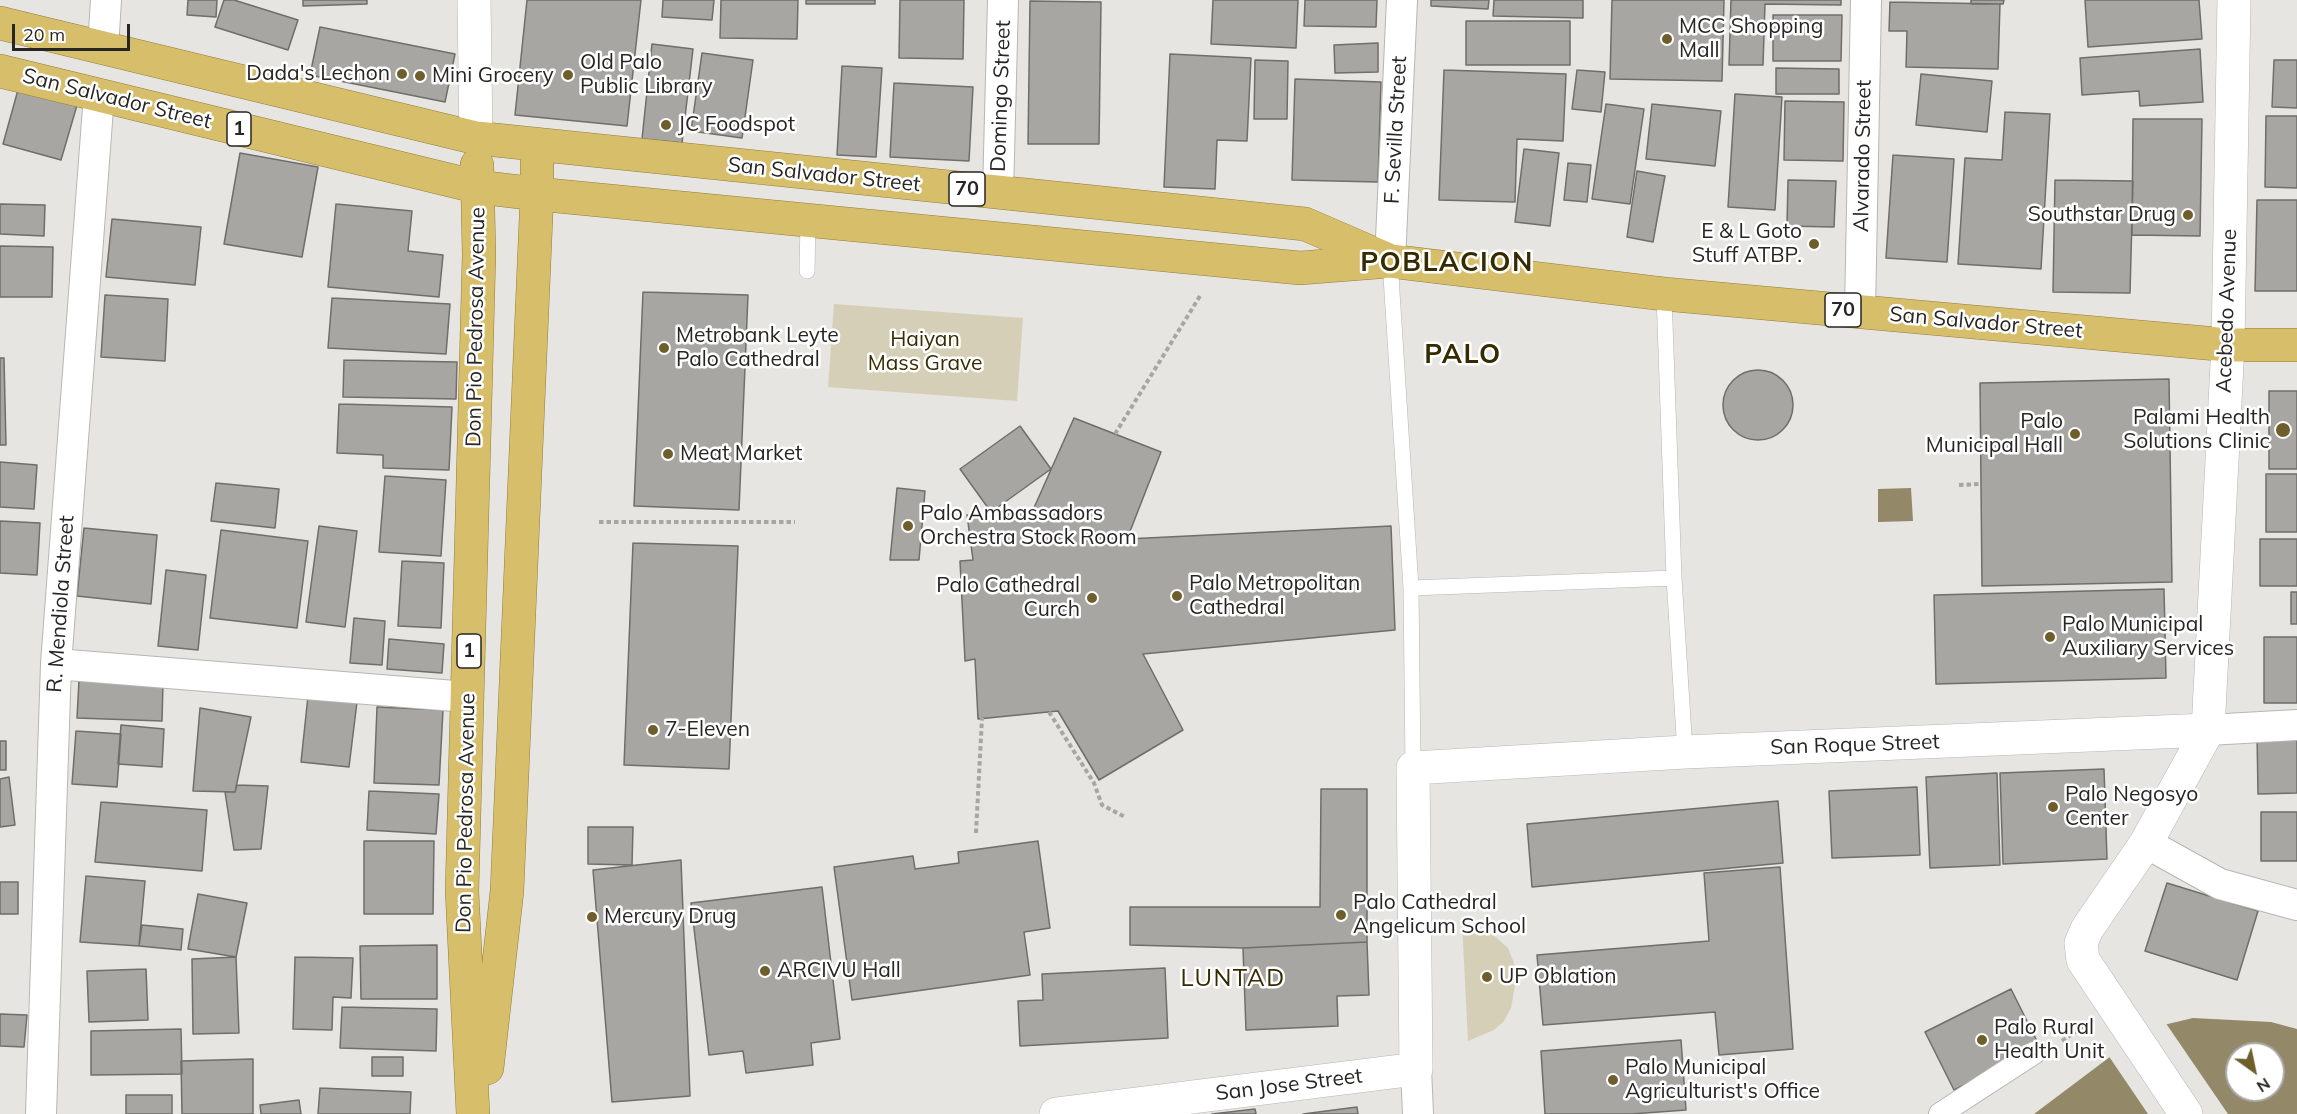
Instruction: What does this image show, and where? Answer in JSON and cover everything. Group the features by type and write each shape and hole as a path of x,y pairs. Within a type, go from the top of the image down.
{"highway":[{"name":"1","path":"0,23 476,138 478,187"},
{"name":"San Salvador Street","path":"0,71 478,187 808,222 1300,268 1390,261 1664,294 2228,345 2297,345"},
{"name":"San Salvador Street","path":"476,138 1305,224 1390,261"},
{"name":"Don Pio Pedrosa Avenue","path":"482,1114 507,891 537,194 537,145"},
{"name":"Don Pio Pedrosa Avenue","path":"473,1114 462,891 479,254 478,187"}],"street":[{"path":"103,48 106,0"},
{"path":"474,0 476,138"},
{"name":"Domingo Street","path":"998,193 1003,0"},
{"name":"F. Sevilla Street","path":"1390,261 1402,0"},
{"name":"Alvarado Street","path":"1860,312 1866,0"},
{"name":"Acebedo Avenue","path":"2208,730 2228,345 2234,0"},
{"name":"R. Mendiola Street","path":"41,1114 56,664 99,95"},
{"path":"56,664 467,697"},
{"name":"San Roque Street","path":"1413,768 1685,752 2297,725"},
{"path":"2186,1114 2083,960 2081,943 2087,929 2146,843 2208,730"},
{"path":"1413,768 1418,1114"},
{"path":"2146,843 2220,884 2297,905"},
{"path":"1940,1114 2044,1050"},
{"name":"San Jose Street","path":"1056,1114 1416,1069"}],"lane":[{"path":"807,271 808,222"},
{"path":"1390,261 1411,588 1413,768"},
{"path":"1664,294 1674,578 1685,752"},
{"path":"1411,588 1674,578"}],"path":[{"path":"1115,434 1200,296"},
{"path":"1959,485 1982,484"},
{"path":"599,522 795,522"},
{"path":"1049,712 1094,783 1102,805 1125,816"},
{"path":"976,833 982,718"},
{"path":"2044,1050 2081,1028 2076,1020"}],"green space":[{"name":"Haiyan Mass Grave","path":"834,304 1023,318 1017,401 828,387"},
{"path":"1462,923 1490,932 1508,948 1514,963 1516,980 1511,1008 1504,1021 1494,1030 1468,1041"}],"shaded area":[{"path":"1911,488 1913,521 1878,522 1878,489"},
{"path":"2193,1018 2271,1022 2297,1029 2297,1114 2034,1114 2147,1029"}],"pier":[{"path":"2165,1022 2228,1114 2148,1114 2108,1055 2146,1027"}],"building":[{"path":"188,0 217,0 216,17 187,15"},
{"path":"224,0 234,0 298,20 288,50 215,27"},
{"path":"303,0 367,0 367,4 303,6"},
{"path":"527,0 641,0 627,126 515,115"},
{"path":"663,0 714,0 712,20 662,17"},
{"path":"721,0 798,0 797,39 720,38"},
{"path":"806,0 875,0 875,4 806,4"},
{"path":"900,0 964,0 963,59 899,58"},
{"path":"1213,0 1298,0 1296,48 1211,44"},
{"path":"1305,0 1377,0 1376,27 1304,26"},
{"path":"1431,0 1489,0 1488,9 1431,6"},
{"path":"1494,0 1583,0 1583,18 1493,16"},
{"name":"MCC Shopping Mall","path":"1612,0 1724,0 1722,81 1610,79"},
{"path":"1731,0 1841,0 1841,5 1765,4 1763,65 1729,65"},
{"path":"1971,0 2004,0 2003,4 1971,4"},
{"path":"2085,0 2199,0 2202,39 2088,47"},
{"path":"1030,1 1101,2 1099,144 1028,144"},
{"path":"1890,2 2000,4 1998,69 1906,67 1907,31 1889,31"},
{"path":"1773,15 1842,15 1841,61 1773,61"},
{"path":"1466,21 1570,21 1570,65 1466,65"},
{"path":"320,27 455,54 445,102 310,75"},
{"path":"1378,43 1378,72 1335,73 1334,45"},
{"path":"652,44 693,49 682,143 642,139"},
{"path":"2200,49 2203,102 2140,106 2139,91 2082,95 2080,58"},
{"path":"702,53 753,60 742,138 691,131"},
{"path":"1170,54 1251,58 1247,141 1217,140 1215,189 1164,187"},
{"path":"1255,60 1288,61 1287,119 1254,119"},
{"path":"2274,60 2297,60 2297,108 2272,107"},
{"path":"842,66 882,68 876,157 837,155"},
{"path":"1776,68 1839,69 1839,94 1776,94"},
{"path":"1444,70 1566,74 1563,141 1517,139 1515,202 1439,200"},
{"path":"1577,70 1605,72 1601,112 1572,109"},
{"path":"1921,74 1992,81 1987,132 1916,125"},
{"path":"21,79 80,95 61,160 3,144"},
{"path":"1295,79 1381,82 1378,182 1292,180"},
{"path":"894,83 973,87 969,161 890,157"},
{"path":"1735,94 1782,97 1775,210 1728,207"},
{"path":"1785,101 1844,102 1843,161 1784,160"},
{"path":"1606,104 1644,109 1630,204 1592,199"},
{"path":"1652,104 1721,111 1715,166 1646,159"},
{"path":"2005,112 2050,114 2041,269 1958,264 1965,158 2002,160"},
{"path":"2266,116 2297,116 2297,188 2265,187"},
{"path":"2133,119 2202,119 2200,236 2132,235"},
{"path":"1524,149 1559,153 1550,226 1515,222"},
{"path":"240,153 318,167 302,257 224,244"},
{"path":"1893,155 1954,159 1947,262 1886,258"},
{"path":"1568,163 1591,165 1587,202 1564,200"},
{"path":"1637,171 1665,176 1653,242 1627,237"},
{"path":"1788,180 1836,181 1834,227 1787,226"},
{"path":"2055,180 2133,181 2130,293 2053,292"},
{"path":"2257,200 2297,200 2297,291 2255,291"},
{"path":"0,204 45,205 44,236 0,234"},
{"path":"336,204 412,211 408,251 443,255 439,297 328,287"},
{"path":"112,219 201,227 195,285 106,277"},
{"path":"0,246 53,247 52,297 0,297"},
{"path":"643,292 748,295 739,510 634,506"},
{"path":"105,295 168,299 165,361 101,357"},
{"path":"332,298 450,304 446,354 328,348"},
{"path":"0,358 4,358 6,445 0,445"},
{"path":"344,360 457,362 456,399 343,397"},
{"path":"1758,370 1771,373 1783,380 1790,392 1793,405 1790,418 1783,430 1771,437 1758,440 1745,437 1733,430 1726,418 1723,405 1726,392 1733,380 1745,373"},
{"name":"Palo Municipal Hall","path":"2169,379 2172,582 1982,586 1980,383"},
{"name":"Palami Health Solutions Clinic","path":"2269,391 2297,391 2297,469 2269,469"},
{"path":"339,404 452,407 449,470 383,468 383,455 337,453"},
{"name":"Palo Metropolitan Cathedral","path":"1074,418 1161,452 1127,539 1391,526 1395,630 1143,654 1183,730 1099,780 1058,711 978,719 975,659 965,661 960,561 973,560 967,515 1033,510"},
{"path":"1020,426 1051,469 991,512 960,469"},
{"path":"0,462 37,465 34,509 0,507"},
{"path":"2266,474 2297,474 2297,532 2266,532"},
{"path":"385,476 446,480 441,556 379,552"},
{"path":"216,483 279,489 275,528 211,521"},
{"name":"Palo Ambassadors Orchestra Stock Room","path":"897,488 925,491 919,560 890,560"},
{"path":"0,521 40,523 37,575 0,573"},
{"path":"319,526 357,531 345,627 306,622"},
{"path":"84,528 157,535 151,604 77,596"},
{"path":"221,530 308,541 297,628 210,618"},
{"path":"2260,539 2297,539 2297,586 2260,586"},
{"path":"633,543 738,546 729,769 624,765"},
{"path":"402,561 444,563 441,628 398,626"},
{"path":"166,570 206,575 198,650 158,646"},
{"name":"Palo Municipal Auxiliary Services","path":"2164,589 2166,678 1936,684 1934,595"},
{"path":"2291,592 2297,592 2297,624 2291,624"},
{"path":"354,618 385,621 382,665 350,663"},
{"path":"2264,637 2297,637 2297,703 2264,703"},
{"path":"389,639 444,644 442,673 387,669"},
{"path":"79,680 163,683 162,721 77,718"},
{"path":"308,696 357,702 349,767 301,762"},
{"path":"377,707 443,710 439,785 374,783"},
{"path":"200,708 251,717 235,792 193,791"},
{"path":"121,725 164,729 162,767 118,764"},
{"path":"76,731 121,734 117,787 72,784"},
{"path":"2257,733 2297,733 2297,793 2258,794"},
{"path":"0,741 6,741 6,770 0,770"},
{"path":"2104,769 2107,859 2003,864 2000,773"},
{"path":"1997,773 2000,865 1930,868 1926,777"},
{"path":"9,777 15,825 0,827 0,779"},
{"path":"237,785 268,786 261,849 234,850 225,792 235,792"},
{"path":"1917,787 1920,855 1832,858 1829,791"},
{"path":"1321,789 1367,789 1367,942 1243,948 1130,945 1130,907 1320,907"},
{"path":"369,791 439,794 436,834 367,830"},
{"path":"1778,801 1783,863 1532,887 1527,824"},
{"path":"101,802 207,810 202,871 95,862"},
{"path":"2261,812 2297,812 2297,861 2261,861"},
{"path":"588,827 633,827 632,865 588,864"},
{"path":"364,841 434,841 433,914 364,914"},
{"path":"1038,841 1050,928 1024,932 1030,975 852,1000 834,867 913,856 915,869 959,863 958,852"},
{"path":"681,860 690,1096 612,1102 593,870"},
{"path":"1780,867 1793,1049 1719,1055 1715,1012 1543,1025 1537,955 1709,941 1704,873"},
{"path":"86,876 145,881 139,946 80,942"},
{"path":"0,882 18,882 18,914 0,914"},
{"path":"2167,883 2258,911 2237,980 2145,951"},
{"name":"ARCIVU Hall","path":"822,887 840,1039 811,1043 813,1065 746,1073 743,1051 709,1055 691,903"},
{"path":"198,894 247,903 236,957 188,949"},
{"path":"142,925 183,929 181,950 139,946"},
{"path":"1367,942 1369,995 1337,996 1338,1026 1246,1030 1243,948"},
{"path":"437,945 437,999 361,999 360,946"},
{"path":"236,957 239,1033 193,1034 192,959"},
{"path":"295,957 353,958 351,998 333,997 332,1030 293,1029"},
{"path":"1165,968 1168,1038 1020,1046 1018,1001 1043,1000 1042,974"},
{"path":"146,969 148,1020 89,1022 87,971"},
{"name":"Palo Rural Health Unit","path":"2011,989 2040,1047 1954,1090 1925,1032"},
{"path":"342,1007 437,1009 436,1051 340,1048"},
{"path":"0,1014 27,1015 24,1047 0,1046"},
{"path":"181,1029 182,1074 91,1075 91,1031"},
{"name":"Palo Municipal Agriculturist's Office","path":"1681,1040 1686,1110 1631,1114 1545,1114 1541,1051"},
{"path":"372,1057 403,1057 403,1076 372,1076"},
{"path":"253,1059 253,1114 182,1114 181,1061"},
{"path":"320,1088 411,1092 410,1114 318,1114"},
{"path":"126,1095 172,1095 172,1114 126,1114"},
{"path":"299,1100 301,1114 261,1114 260,1105"},
{"path":"1357,1107 1358,1114 1303,1114"},
{"path":"1255,1109 1256,1114 1212,1114"}],"place":[{"name":"MCC Shopping Mall","path":"1667,39"},
{"name":"Dada's Lechon","path":"402,74"},
{"name":"Old Palo Public Library","path":"568,75"},
{"name":"Mini Grocery","path":"420,76"},
{"name":"JC Foodspot","path":"666,125"},
{"name":"Southstar Drug","path":"2188,215"},
{"name":"E & L Goto Stuff ATBP.","path":"1814,244"},
{"name":"Metrobank Leyte Palo Cathedral","path":"664,348"},
{"name":"Palami Health Solutions Clinic","path":"2283,430"},
{"name":"Palo Municipal Hall","path":"2075,434"},
{"name":"Meat Market","path":"668,454"},
{"name":"Palo Ambassadors Orchestra Stock Room","path":"908,526"},
{"name":"Palo Metropolitan Cathedral","path":"1177,596"},
{"name":"Palo Cathedral Curch","path":"1092,598"},
{"name":"Palo Municipal Auxiliary Services","path":"2050,637"},
{"name":"7-Eleven","path":"653,730"},
{"name":"Palo Negosyo Center","path":"2053,807"},
{"name":"Palo Cathedral Angelicum School","path":"1341,915"},
{"name":"Mercury Drug","path":"592,917"},
{"name":"ARCIVU Hall","path":"765,971"},
{"name":"UP Oblation","path":"1487,977"},
{"name":"Palo Rural Health Unit","path":"1982,1040"},
{"name":"Palo Municipal Agriculturist's Office","path":"1613,1080"}],"district":[{"name":"POBLACION","path":"1447,263"},
{"name":"PALO","path":"1463,355"},
{"name":"LUNTAD","path":"1233,979"}]}
